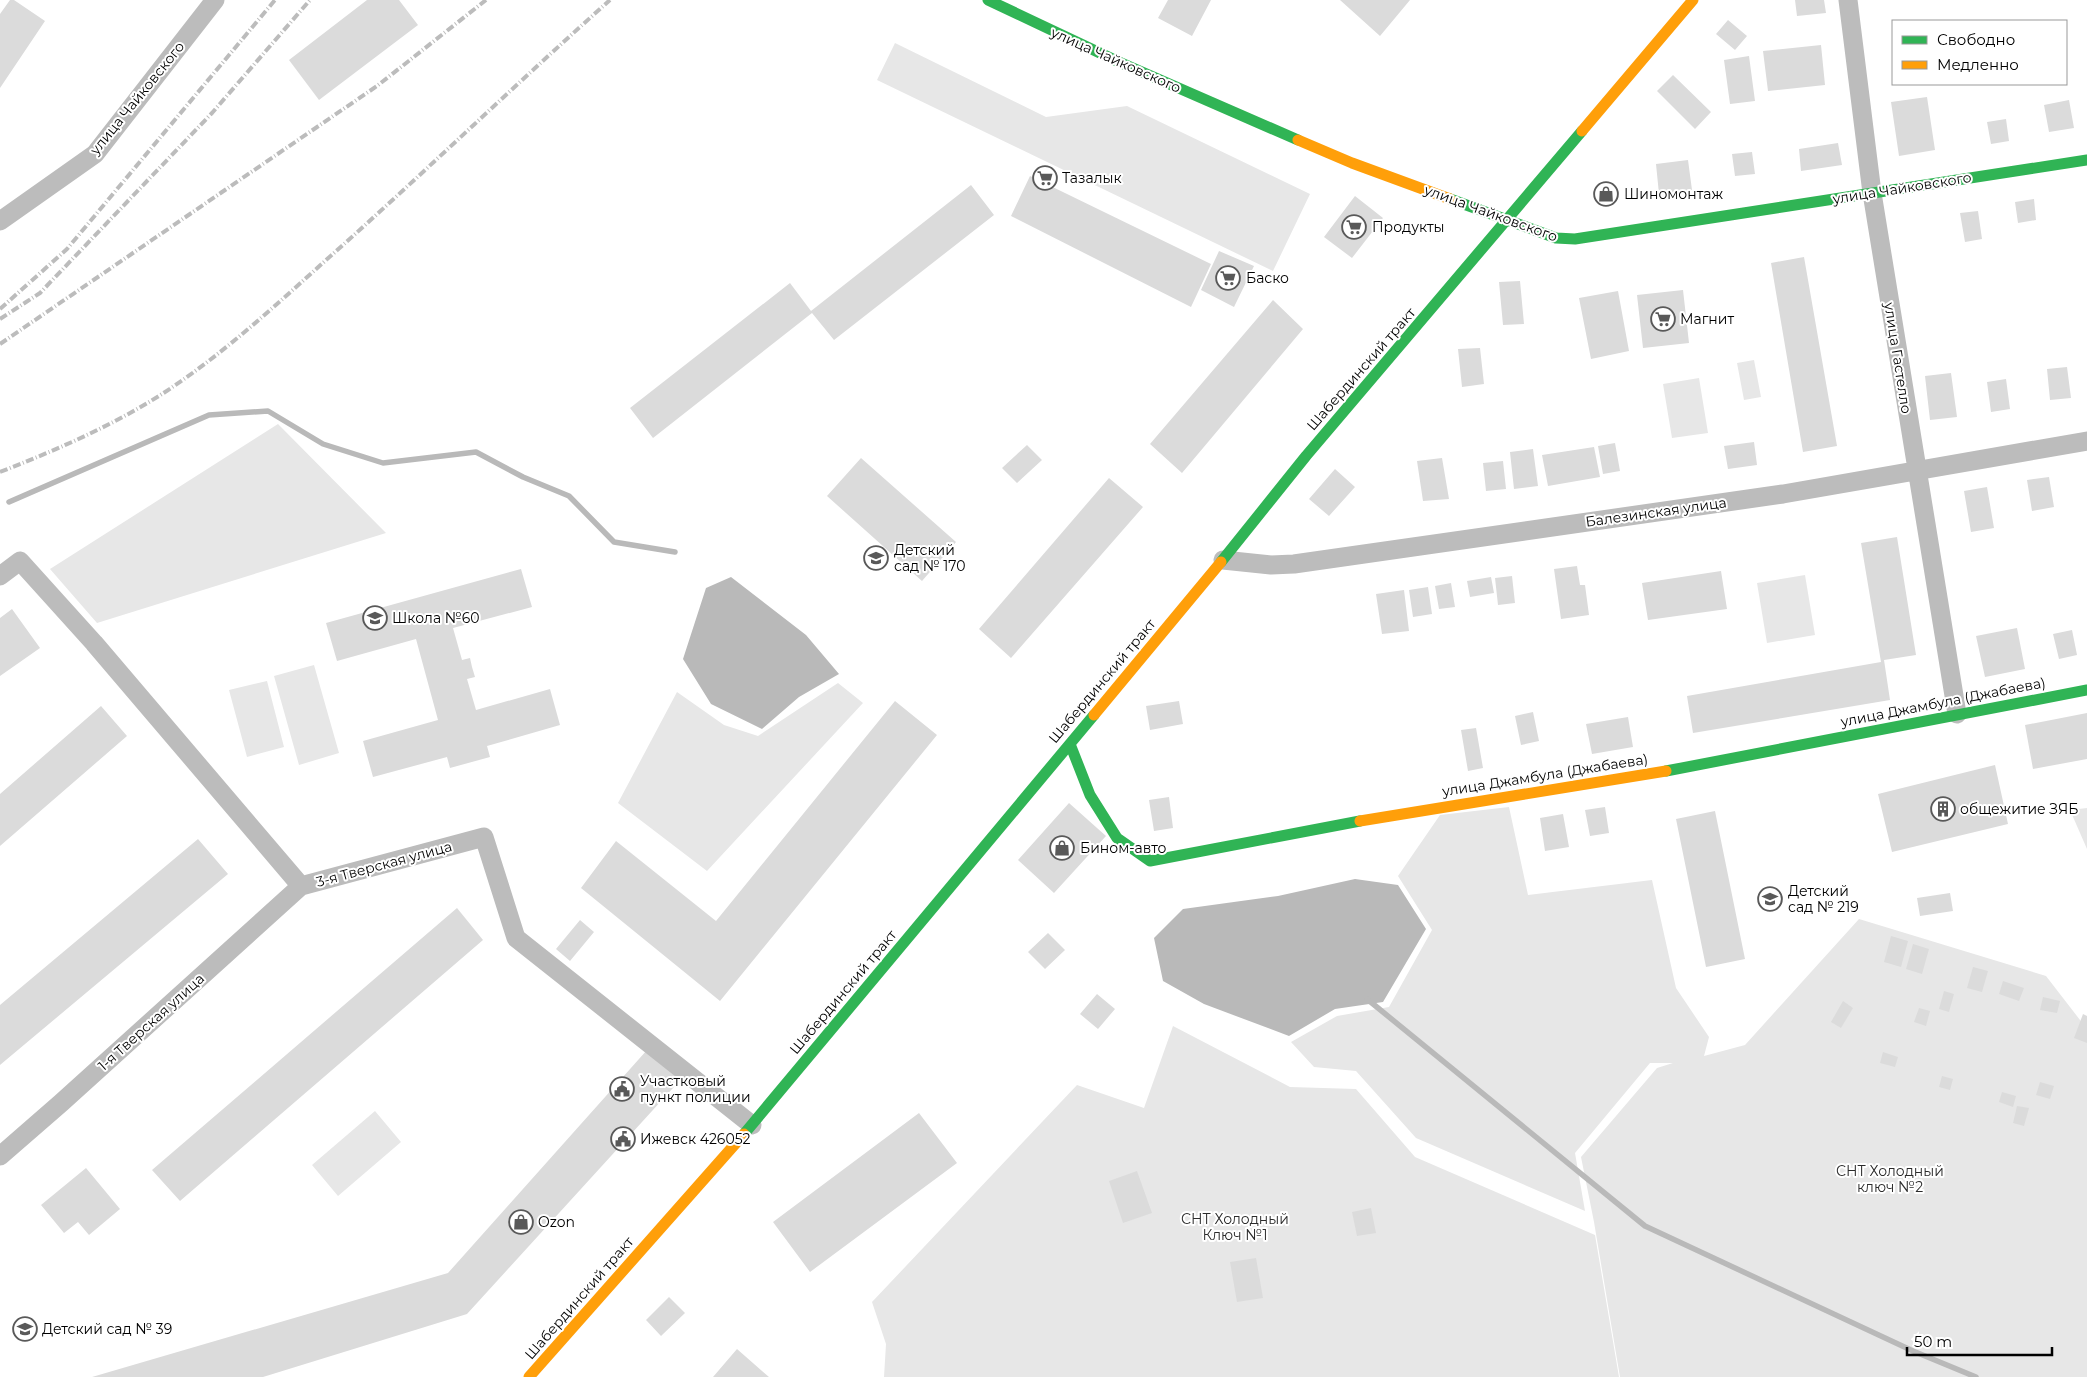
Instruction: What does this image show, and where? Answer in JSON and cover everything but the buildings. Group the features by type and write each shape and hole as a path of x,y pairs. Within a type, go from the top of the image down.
{"street":[{"name":"улица Чайковского","path":"0,221 95,154 215,0"},
{"name":"улица Чайковского","path":"988,0 1119,62 1352,163 1509,219 1556,238 1575,239 2087,160"},
{"name":"Шабердинский тракт","path":"529,1377 752,1124 1223,560 1306,456 1694,0"},
{"name":"улица Гастелло","path":"1848,0 1872,193 1957,714"},
{"name":"Балезинская улица","path":"1223,560 1271,565 1294,564 1783,494 2087,441"},
{"name":"3-я Тверская улица","path":"0,576 20,561 94,643 301,886 484,837 516,938 752,1124"},
{"name":"улица Джамбула (Джабаева)","path":"1070,744 1090,796 1117,838 1150,861 1426,809 1676,769 2087,690"},
{"name":"1-я Тверская улица","path":"0,1156 301,886"}],"green space":[{"path":"895,43 1046,117 1127,106 1310,194 1273,271 877,80"},
{"path":"1754,360 1761,397 1744,400 1737,363"},
{"path":"1699,378 1708,433 1672,438 1663,384"},
{"path":"278,424 386,533 97,623 50,569"},
{"path":"1805,575 1815,635 1767,643 1757,583"},
{"path":"314,665 339,753 299,765 274,676"},
{"path":"267,681 284,747 247,757 229,690"},
{"path":"838,683 863,703 707,871 618,803 677,692 724,725 758,736"},
{"name":"СНТ Холодный ключ №2","path":"1509,807 1528,895 1652,880 1676,988 1709,1037 1704,1056 1745,1045 1859,919 2046,976 2087,1029 2087,1377 1620,1377 1581,1157 1657,1068 1673,1063 1650,1063 1575,1153 1585,1211 1416,1138 1356,1071 1314,1067 1291,1042 1337,1016 1389,1007 1432,930 1398,876 1440,815"},
{"path":"2087,808 2087,849 2070,810"},
{"name":"СНТ Холодный Ключ №1","path":"1173,1026 1290,1087 1356,1089 1415,1157 1595,1235 1619,1377 884,1377 886,1344 872,1302 1077,1085 1144,1108"},
{"path":"375,1111 401,1142 338,1196 312,1165"}],"shaded area":[{"path":"731,577 806,635 839,674 799,697 762,729 711,704 683,659 706,588"},
{"path":"1355,879 1398,885 1426,929 1383,1002 1335,1009 1289,1036 1204,1004 1163,981 1154,938 1183,909 1278,896"}],"waterway":[{"path":"9,502 209,415 268,411 323,444 383,463 476,452 523,477 569,496 614,542 675,552"},
{"path":"1367,999 1645,1226 1913,1351 1976,1377"}],"railway":[{"path":"0,309 67,249 275,0"},
{"path":"0,319 40,293 212,113 310,0"},
{"path":"0,344 377,86 486,0"},
{"path":"0,472 62,446 123,417 162,394 207,362 251,327 334,253 610,0"}],"traffic: fast":[{"path":"988,0 1119,62 1298,140"},
{"path":"1221,562 1306,456 1582,131"},
{"path":"1450,199 1556,238 1575,239 2087,160"},
{"path":"1666,771 2087,690"},
{"path":"744,1134 1094,715"},
{"path":"1070,744 1090,795 1117,838 1150,861 1360,821"}],"traffic: slow":[{"path":"1582,131 1693,0"},
{"path":"1298,140 1352,163 1450,199"},
{"path":"1094,715 1221,562"},
{"path":"1360,821 1666,771"},
{"path":"529,1377 744,1134"}],"place":[{"name":"Тазалык","path":"1045,178"},
{"name":"Шиномонтаж","path":"1606,194"},
{"name":"Продукты","path":"1354,227"},
{"name":"Баско","path":"1228,278"},
{"name":"Магнит","path":"1663,319"},
{"name":"Детский сад № 170","path":"876,558"},
{"name":"Школа №60","path":"375,618"},
{"name":"общежитие ЗЯБ","path":"1943,809"},
{"name":"Бином-авто","path":"1062,848"},
{"name":"Детский сад № 219","path":"1770,899"},
{"name":"Участковый пункт полиции","path":"622,1089"},
{"name":"Ижевск 426052","path":"623,1139"},
{"name":"Ozon","path":"521,1222"},
{"name":"Детский сад № 39","path":"25,1329"}]}
